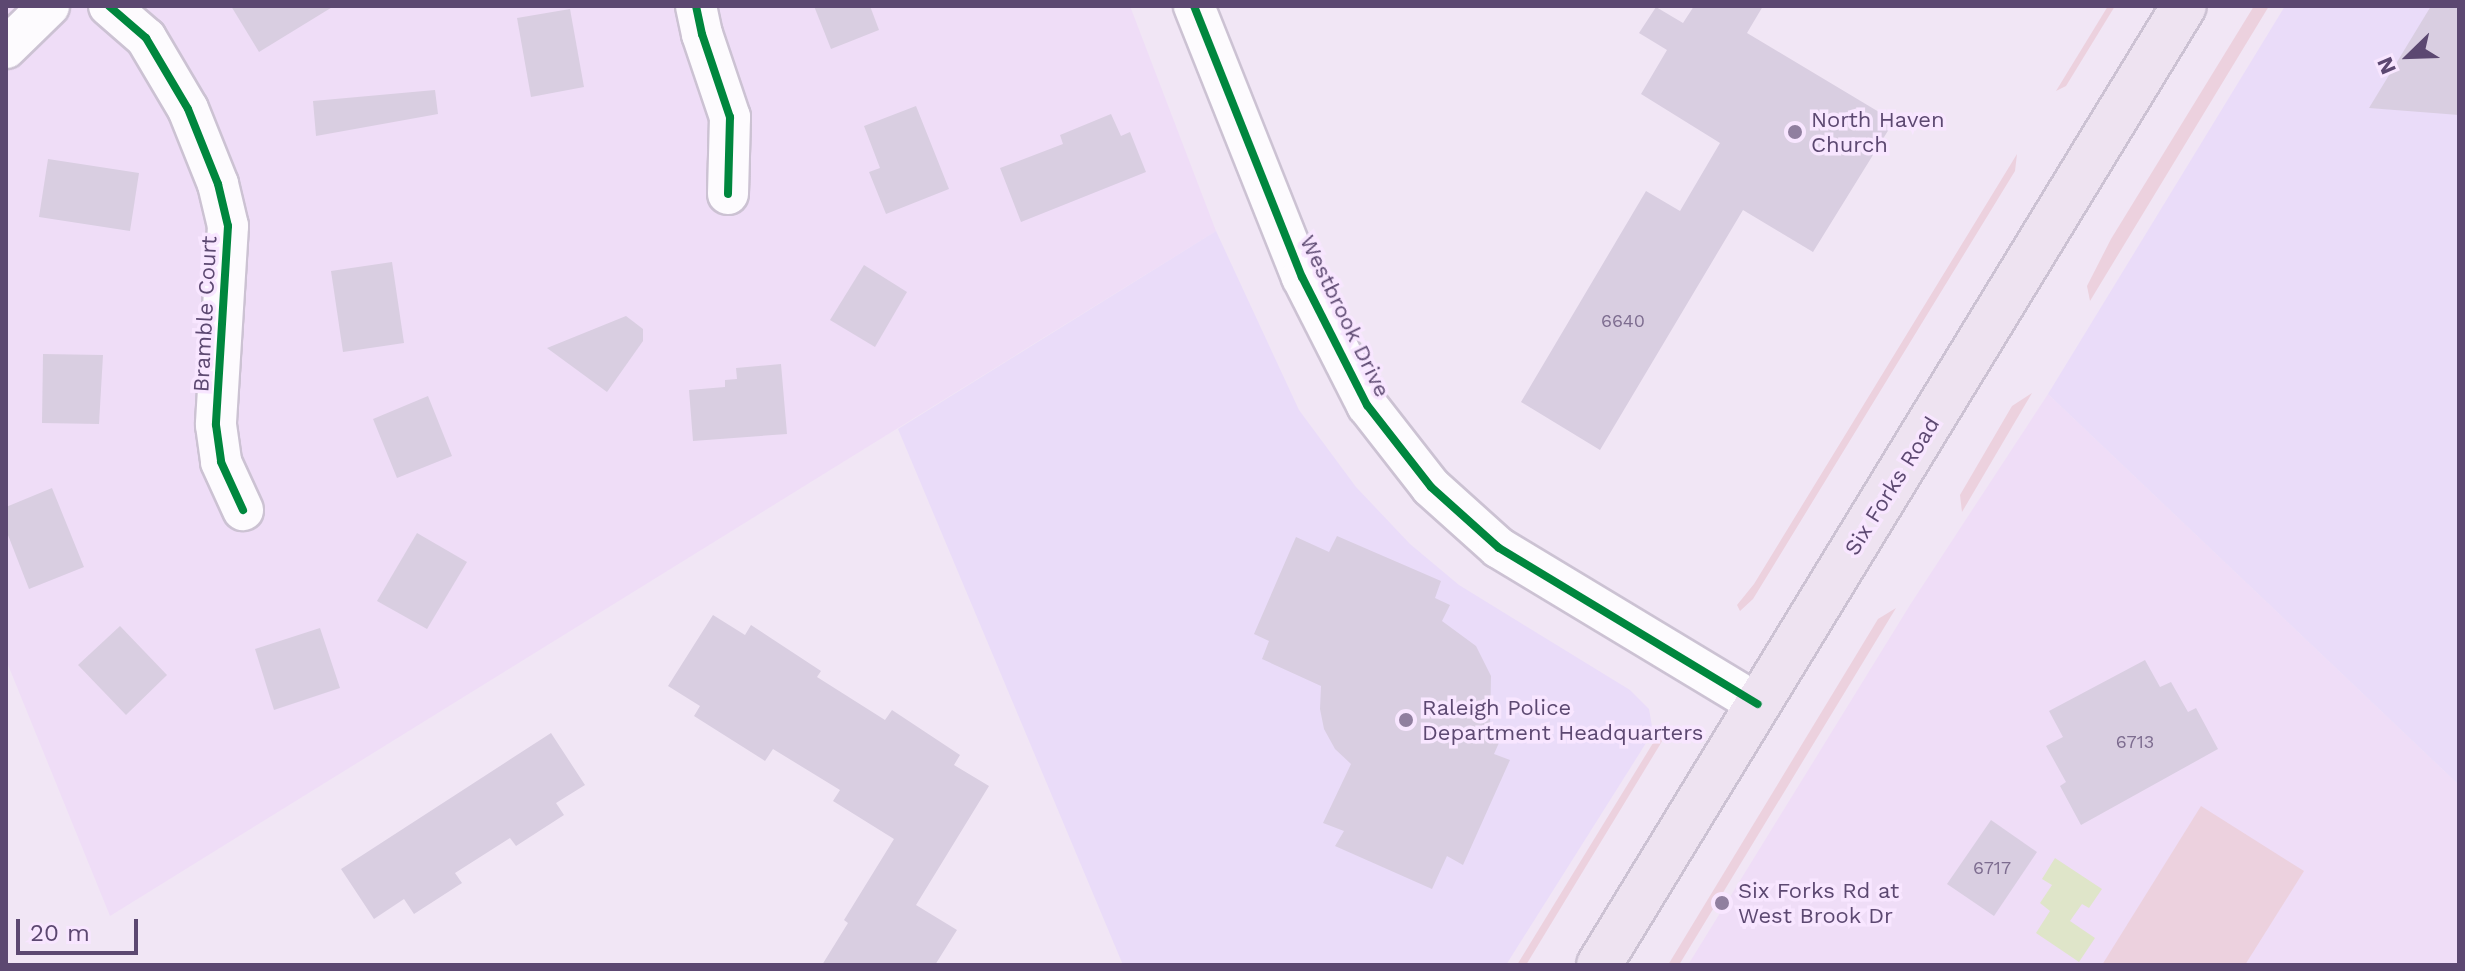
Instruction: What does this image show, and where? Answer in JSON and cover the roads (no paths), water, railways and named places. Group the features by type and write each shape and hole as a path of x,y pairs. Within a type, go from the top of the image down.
{"main road":[{"name":"Six Forks Road","path":"1599,965 2184,6"}],"street":[{"path":"6,48 49,6"},
{"name":"Bramble Court","path":"109,6 146,38 188,109 218,184 228,226 216,425 221,462 243,510"},
{"path":"696,6 702,34 730,117 728,194"},
{"name":"Westbrook Drive","path":"1194,6 1302,277 1367,405 1431,487 1499,548 1758,704"}],"place":[{"name":"North Haven Church","path":"1795,132"},
{"name":"Raleigh Police Department Headquarters","path":"1406,720"},
{"name":"Six Forks Rd at West Brook Dr","path":"1722,903"}]}
